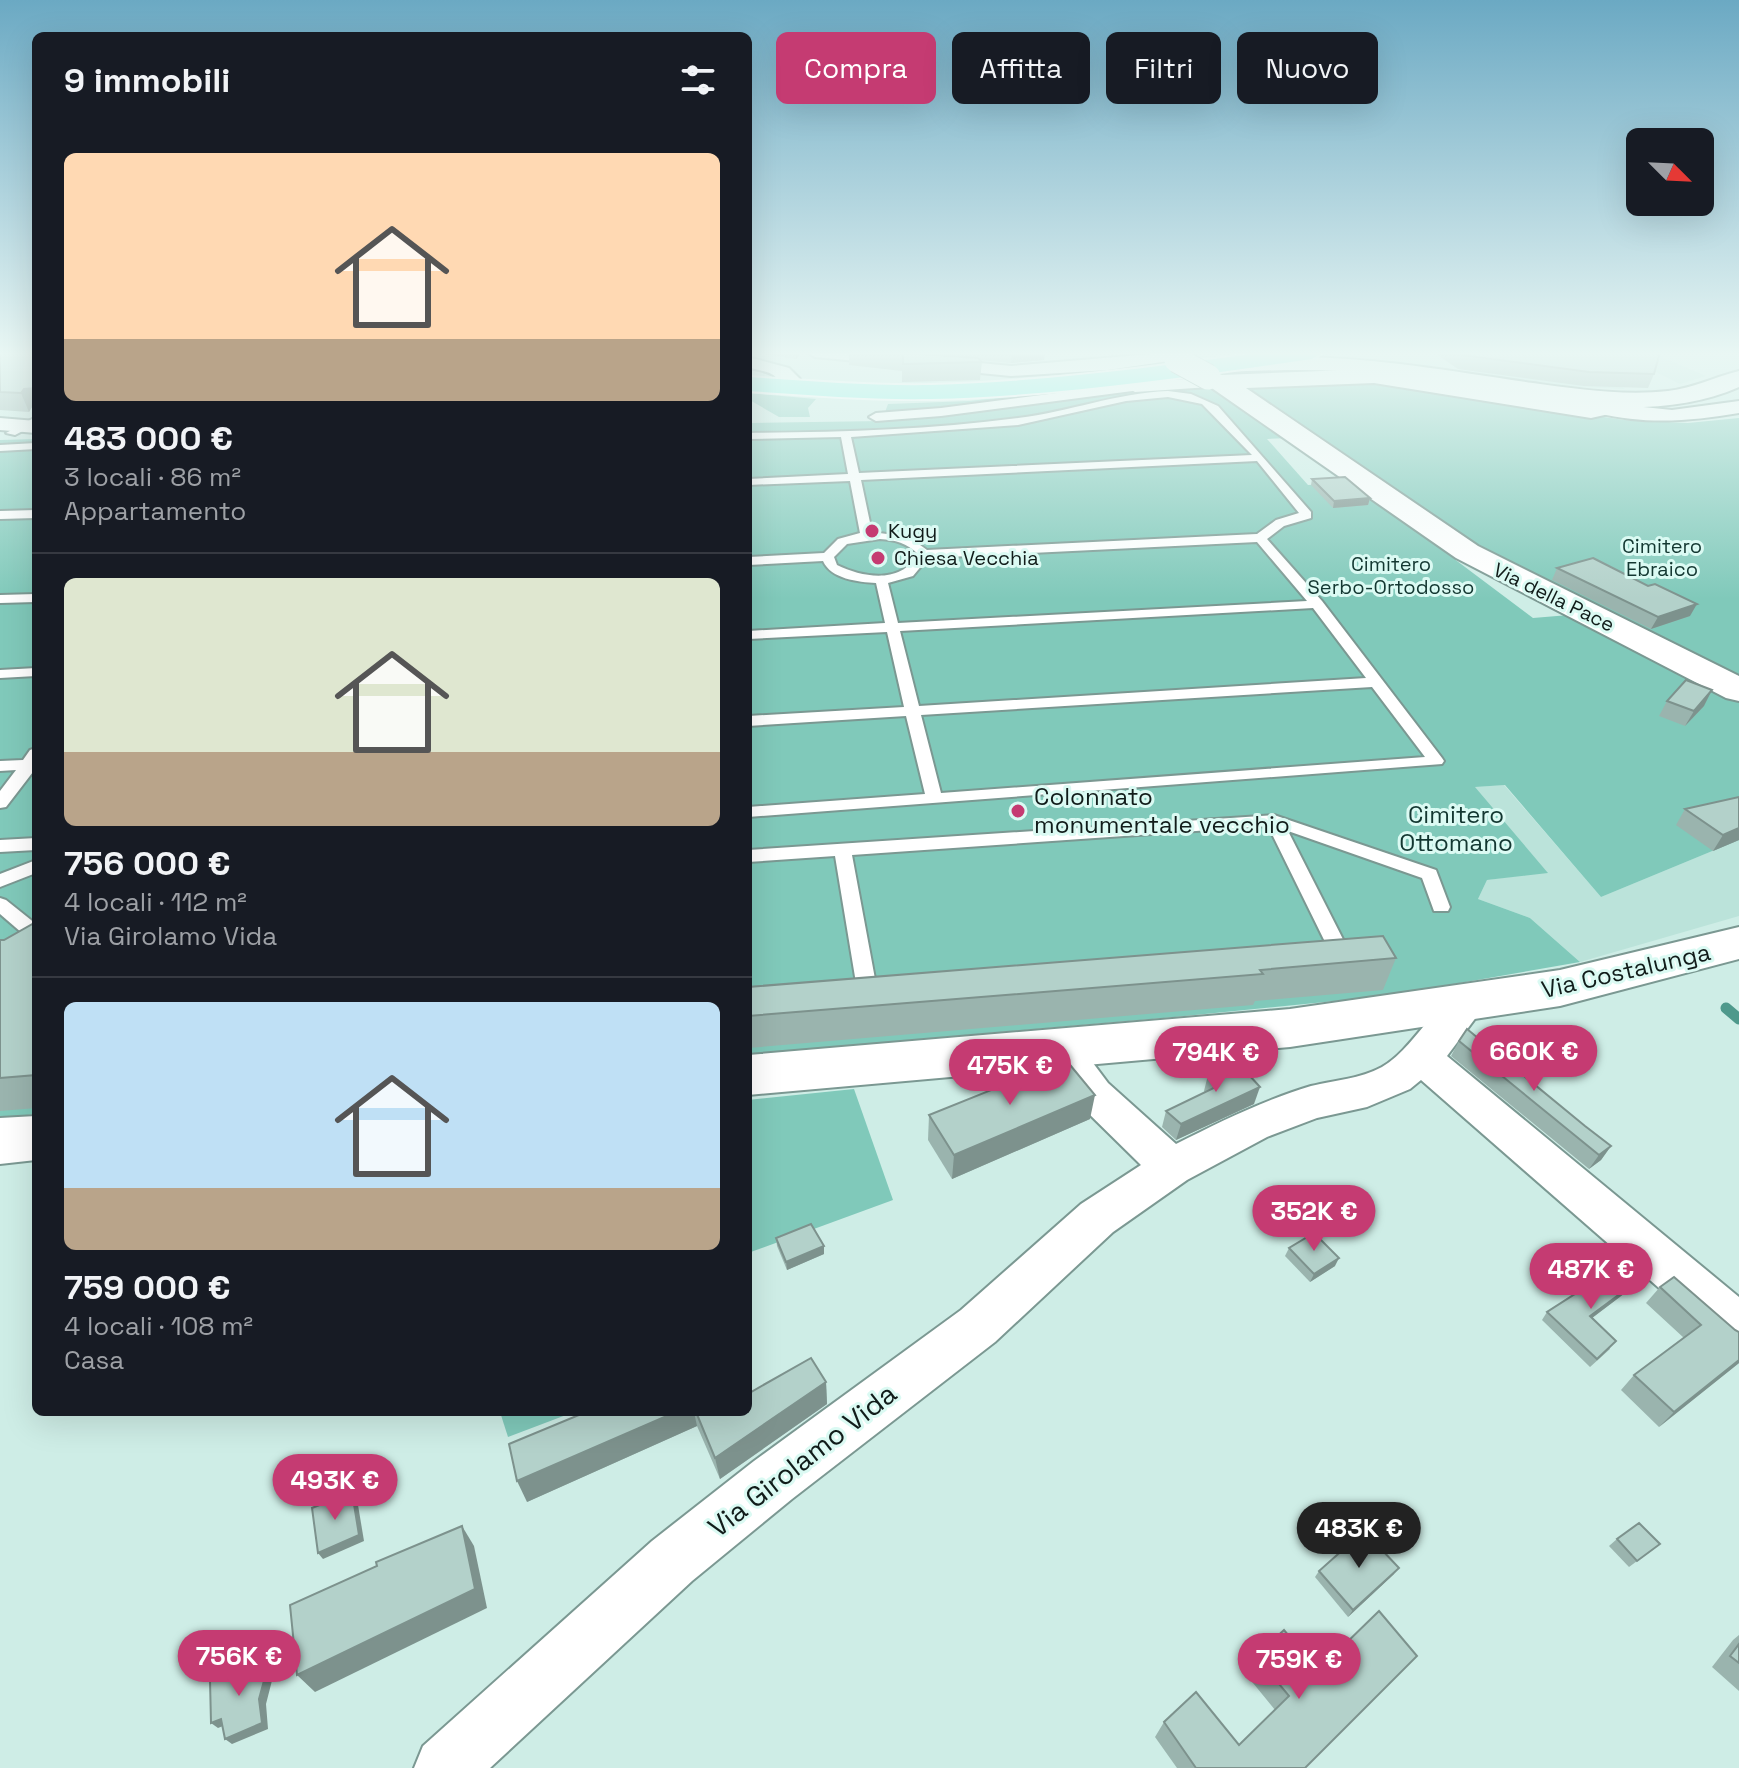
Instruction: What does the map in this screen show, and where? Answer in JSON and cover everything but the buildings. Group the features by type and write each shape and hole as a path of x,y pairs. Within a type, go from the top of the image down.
{"street":[{"name":"Via della Pace","path":"1303,435 1467,552 1739,690"},
{"name":"Via Costalunga","path":"752,1075 1290,1028 1467,1004 1619,975 1739,943"},
{"name":"Via Girolamo Vida","path":"445,1768 672,1561 786,1470 978,1326 1097,1218 1172,1167 1252,1125 1314,1102 1353,1095 1396,1078 1422,1058 1467,1004"},
{"path":"1061,1049 1094,1094 1172,1167"},
{"path":"1422,1058 1739,1327"},
{"path":"0,1141 32,1138"}],"lane":[{"path":"752,436 863,435"},
{"path":"924,554 1260,538 1280,523 1307,515 1238,435"},
{"path":"846,436 867,535"},
{"path":"0,448 32,446"},
{"path":"752,482 1259,458"},
{"path":"0,515 32,514"},
{"path":"752,561 828,557 839,543 867,535 902,538 917,545 924,554"},
{"path":"752,812 1436,761 1317,604 1260,538"},
{"path":"828,557 832,567 844,574 881,579 910,573 921,566 924,554"},
{"path":"881,579 934,799"},
{"path":"0,599 32,598"},
{"path":"752,635 1317,604"},
{"path":"0,674 32,672"},
{"path":"752,721 1376,682"},
{"path":"0,766 32,760"},
{"path":"0,803 32,761"},
{"path":"1274,820 1342,957 1311,959"},
{"path":"752,856 1274,820 1430,874 1441,907"},
{"path":"0,846 32,844"},
{"path":"842,848 868,995"},
{"path":"0,881 32,868"},
{"path":"0,904 32,931"}],"shaded area":[{"path":"1504,785 1601,897 1739,840 1739,916 1580,962 1530,918 1478,899 1487,880 1547,872 1474,787"}],"green space":[{"path":"752,435 1285,435 1290,438 1267,439 1308,485 1353,483 1533,618 1581,614 1739,697 1739,840 1601,897 1505,785 1475,787 1548,873 1487,880 1478,899 1530,918 1580,962 1385,996 752,1054"},
{"name":"Cimitero Ebraico","path":"1310,435 1739,435 1739,684 1502,562"},
{"path":"32,439 32,1114 0,1118 0,440"},
{"path":"854,1089 893,1200 752,1252 752,1100"},
{"path":"501,1416 563,1416 508,1437"}],"waterway":[{"path":"1726,1008 1739,1019"}],"place":[{"name":"Kugy","path":"872,531"},
{"name":"Chiesa Vecchia","path":"878,558"},
{"name":"Colonnato monumentale vecchio","path":"1018,811"}],"park label":[{"name":"Cimitero Serbo-Ortodosso","path":"1391,576"},
{"name":"Cimitero Ottomano","path":"1456,829"}]}
